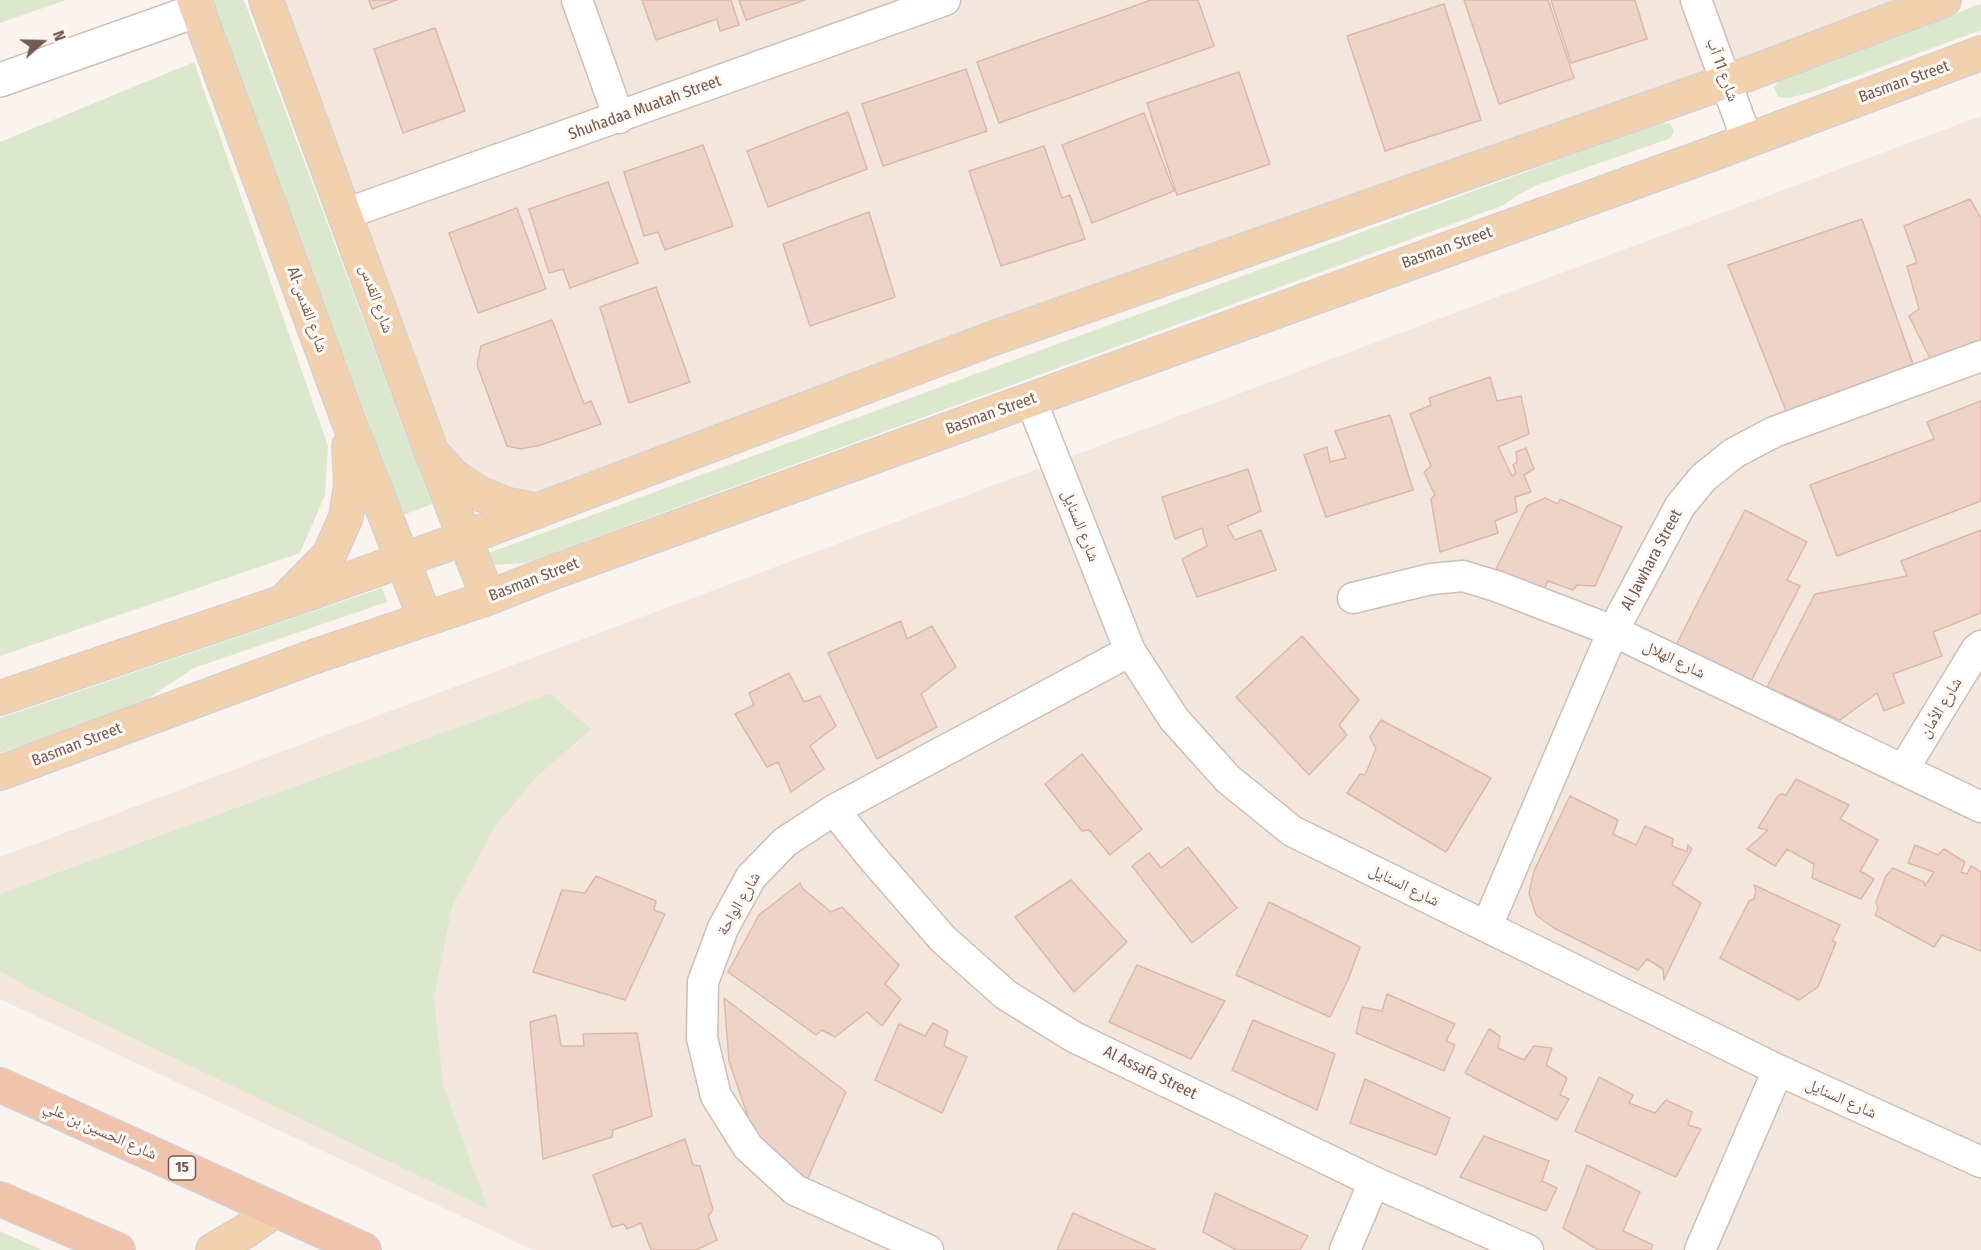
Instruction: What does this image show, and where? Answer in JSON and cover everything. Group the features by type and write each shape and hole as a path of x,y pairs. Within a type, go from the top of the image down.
{"highway":[{"name":"شارع الحسين بن علي","path":"0,1085 275,1210 348,1247"},
{"path":"0,1198 118,1250"}],"main road":[{"name":"شارع القدس","path":"266,0 432,453 488,598"},
{"path":"0,698 465,538 1006,334 1726,82 1944,0"},
{"name":"Al-شارع القدس","path":"196,5 347,417 425,618"},
{"name":"Basman Street","path":"0,773 310,658 488,598 559,570 1747,140 1981,53"},
{"path":"282,602 328,555 346,517 351,485 347,417"},
{"path":"432,453 453,476 480,494 508,505 538,511"},
{"path":"213,1250 275,1210"}],"street":[{"path":"577,0 619,118"},
{"name":"Shuhadaa Muatah Street","path":"345,214 619,118 871,12 945,0"},
{"name":"شارع 11 آب","path":"1696,0 1747,140"},
{"path":"0,80 196,5"},
{"name":"Al Jawhara Street","path":"1486,926 1613,631 1680,506 1703,478 1734,453 1774,432 1981,356"},
{"name":"شارع السنايل","path":"1031,400 1130,651 1174,719 1228,779 1292,831 1778,1070 1981,1162"},
{"name":"شارع الهلال","path":"1353,598 1431,579 1463,576 1496,586 1613,631 1981,807"},
{"name":"شارع الأمان","path":"1903,770 1976,650 1981,646"},
{"name":"شارع الواحة","path":"928,1250 795,1190 748,1147 716,1096 702,1038 703,982 723,928 751,876 784,842 834,810 1130,651"},
{"name":"Al Assafa Street","path":"834,810 943,939 1006,995 1074,1036 1374,1182 1528,1250"},
{"path":"1700,1250 1778,1070"},
{"path":"1345,1250 1374,1182"}],"shaded area":[{"path":"271,0 1951,0 544,513 441,448"},
{"path":"1981,116 1981,1250 533,1250 0,999 0,857"}],"green space":[{"path":"0,0 66,0 0,23"},
{"path":"211,0 244,0 432,504 403,515"},
{"path":"1981,4 1981,30 1813,92 1788,98 1778,97 1774,87 1780,80 1792,74"},
{"path":"194,62 328,446 325,495 300,553 0,656 0,142"},
{"path":"1670,123 1674,131 1671,138 1537,185 1504,205 525,563 490,565 475,558 1656,124"},
{"path":"382,588 387,602 194,668 137,706 0,753 0,718"},
{"path":"550,694 591,729 536,777 493,829 452,907 434,997 443,1086 488,1209 31,989 0,971 0,896 5,892"},
{"path":"0,1231 42,1250 0,1250"}],"building":[{"path":"369,0 397,0 372,9"},
{"path":"642,0 731,0 739,25 720,31 717,19 656,40"},
{"path":"739,0 805,0 746,20"},
{"path":"1151,0 1198,0 1214,46 999,123 977,62"},
{"path":"1464,0 1548,0 1574,78 1499,104"},
{"path":"1551,0 1635,0 1647,39 1571,63"},
{"path":"1444,4 1481,120 1385,151 1347,36"},
{"path":"435,28 465,111 403,133 374,49"},
{"path":"966,69 987,131 883,166 862,104"},
{"path":"1239,72 1270,164 1177,195 1147,103"},
{"path":"848,112 867,169 768,207 747,151"},
{"path":"1144,113 1174,191 1092,223 1062,145"},
{"path":"703,145 733,226 665,250 658,232 644,236 624,172"},
{"path":"1044,146 1062,198 1070,195 1085,239 1001,266 969,171"},
{"path":"608,182 638,263 570,288 563,269 549,273 529,209"},
{"path":"1970,199 1981,218 1981,344 1931,360 1909,316 1919,309 1907,266 1917,263 1904,226"},
{"path":"517,208 546,289 478,313 449,233"},
{"path":"869,212 895,297 810,326 783,244"},
{"path":"1862,219 1913,364 1788,416 1728,265"},
{"path":"656,287 690,382 629,403 600,307"},
{"path":"552,320 584,404 591,401 601,424 541,445 521,449 507,446 477,365 481,346"},
{"path":"1490,377 1497,401 1521,396 1529,434 1498,447 1512,476 1516,473 1513,465 1517,462 1516,452 1526,448 1534,469 1524,475 1531,492 1515,497 1517,512 1495,521 1498,533 1440,552 1431,499 1435,495 1424,472 1431,466 1410,414 1431,405 1429,398"},
{"path":"1981,401 1981,501 1837,556 1810,485 1934,439 1927,422"},
{"path":"1390,415 1413,490 1326,517 1304,455 1327,447 1330,462 1346,458 1335,431"},
{"path":"1248,469 1261,511 1227,526 1235,540 1261,530 1276,570 1197,597 1182,559 1207,546 1202,528 1175,539 1162,497"},
{"path":"1545,498 1558,504 1560,499 1622,527 1595,586 1577,585 1573,590 1548,581 1544,589 1493,575 1527,506"},
{"path":"1745,510 1807,542 1787,580 1800,586 1748,687 1674,649"},
{"path":"1981,530 1981,613 1933,632 1942,656 1893,674 1904,703 1884,711 1877,693 1840,720 1767,687 1815,594 1907,576 1901,561"},
{"path":"901,621 907,639 932,626 956,667 921,694 937,727 877,759 828,653"},
{"path":"1302,636 1359,700 1339,725 1347,735 1309,775 1236,697"},
{"path":"789,673 804,702 820,696 836,726 810,746 824,769 791,792 778,762 767,767 735,714 754,705 749,693"},
{"path":"1381,720 1491,778 1446,852 1347,793 1360,774 1365,775 1376,749 1370,737"},
{"path":"1082,754 1142,829 1110,855 1089,830 1082,831 1045,784"},
{"path":"1796,779 1849,805 1840,819 1878,840 1860,871 1874,879 1861,899 1812,878 1814,864 1787,849 1775,866 1747,849 1768,830 1758,828 1778,796 1786,795"},
{"path":"1570,796 1618,820 1613,834 1636,845 1645,826 1673,839 1672,846 1687,852 1688,845 1692,849 1672,884 1701,903 1664,980 1663,969 1647,959 1638,970 1554,928 1536,915 1529,893 1534,871"},
{"path":"1915,845 1938,855 1944,849 1965,862 1961,872 1967,874 1971,866 1981,872 1981,951 1942,935 1934,947 1875,915 1878,909 1876,902 1886,876 1893,868 1924,882 1925,886 1934,872 1908,863"},
{"path":"1188,847 1237,908 1192,943 1132,866 1149,853 1161,868"},
{"path":"596,876 656,901 654,910 665,914 625,1000 533,972 562,890 585,893"},
{"path":"1071,880 1127,942 1074,992 1015,917"},
{"path":"800,883 803,889 831,912 842,907 899,965 885,984 901,999 882,1026 867,1012 835,1037 822,1030 816,1035 728,972 759,915"},
{"path":"1754,885 1840,925 1832,941 1836,942 1818,987 1799,1000 1720,958 1749,901 1754,899 1756,891"},
{"path":"1269,902 1360,947 1348,980 1330,1017 1236,975"},
{"path":"1137,965 1225,1001 1191,1059 1109,1022"},
{"path":"1387,994 1455,1024 1446,1041 1455,1045 1444,1071 1356,1033 1362,1007 1382,1011"},
{"path":"724,998 846,1092 807,1180 792,1176 752,1128 729,1061"},
{"path":"556,1015 561,1046 584,1046 583,1034 637,1033 652,1116 613,1130 612,1137 543,1159 530,1022"},
{"path":"1253,1020 1335,1054 1317,1110 1232,1070"},
{"path":"933,1023 948,1031 944,1046 967,1057 942,1113 875,1080 899,1024 925,1036"},
{"path":"1489,1029 1500,1036 1498,1048 1524,1060 1534,1046 1552,1048 1546,1065 1567,1078 1560,1095 1569,1099 1557,1120 1465,1073"},
{"path":"1599,1077 1633,1095 1629,1103 1655,1113 1666,1100 1692,1112 1688,1125 1701,1129 1676,1177 1575,1131"},
{"path":"1365,1079 1450,1118 1436,1155 1350,1123"},
{"path":"1484,1136 1549,1161 1542,1181 1557,1188 1546,1211 1460,1177"},
{"path":"685,1139 693,1165 700,1166 713,1210 708,1216 717,1240 696,1250 651,1250 641,1223 627,1229 624,1224 612,1227 593,1175"},
{"path":"1587,1165 1640,1192 1623,1231 1653,1245 1651,1250 1598,1250 1563,1228"},
{"path":"1215,1193 1308,1236 1300,1250 1236,1250 1203,1232"},
{"path":"1073,1213 1156,1250 1057,1250"}]}
